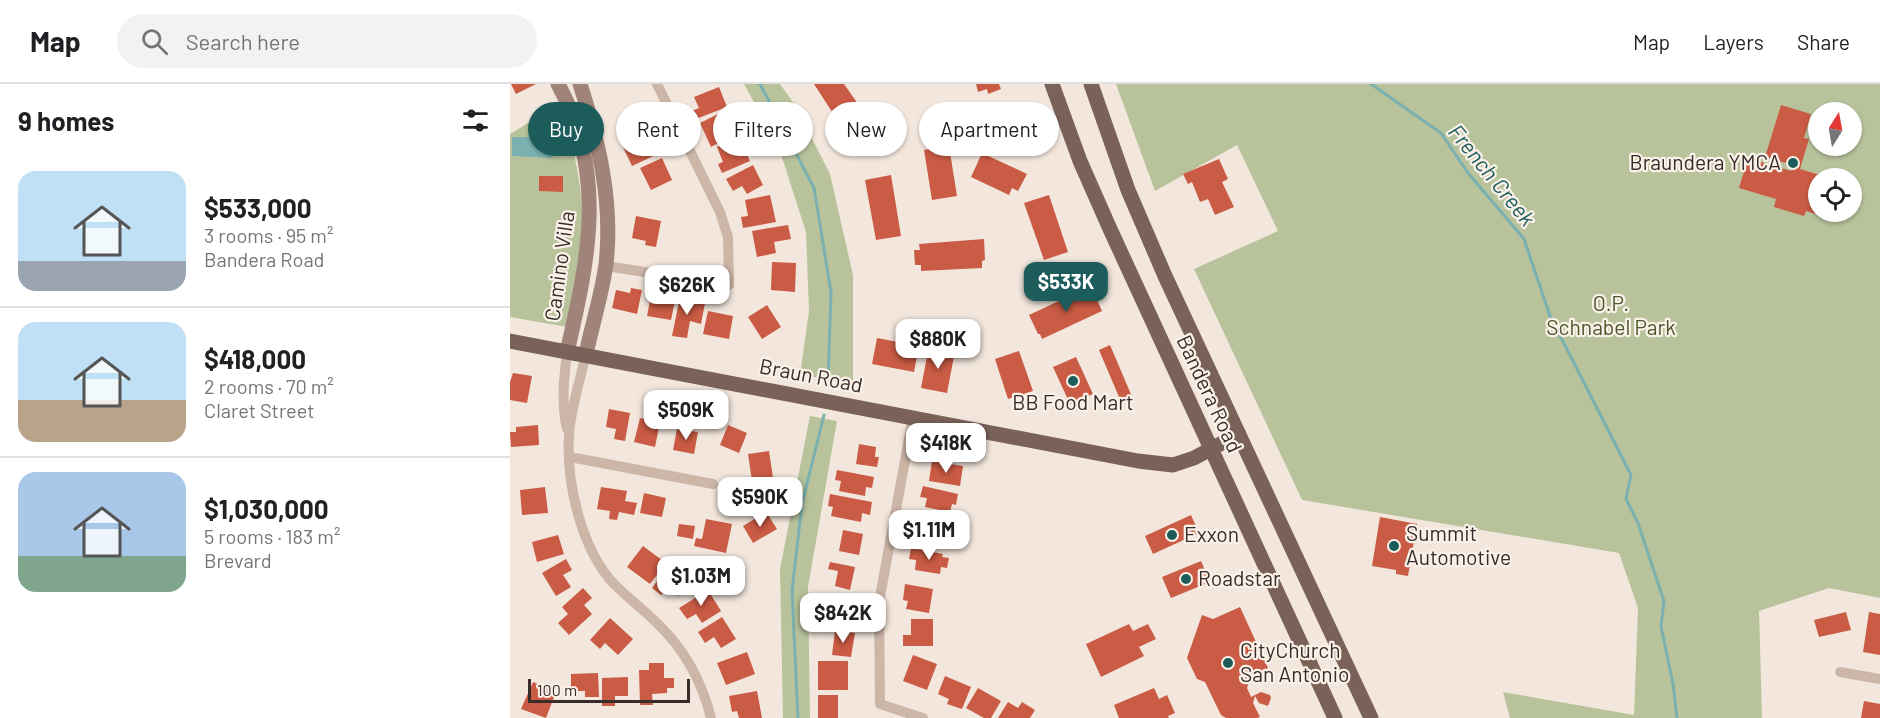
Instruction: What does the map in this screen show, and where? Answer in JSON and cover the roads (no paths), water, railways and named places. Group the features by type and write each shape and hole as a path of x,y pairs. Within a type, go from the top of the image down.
{"main road":[{"name":"Bandera Road","path":"1052,84 1080,160 1110,229 1335,718"},
{"name":"Bandera Road","path":"1091,84 1132,199 1165,276 1371,718"},
{"name":"Braun Road","path":"510,341 1143,462 1173,465 1194,458 1239,434"}],"street":[{"name":"Camino Villa","path":"558,84 567,100 578,132 586,166 590,200 589,240 585,268 567,352"},
{"name":"Camino Villa","path":"580,84 594,127 605,180 608,235 606,266 586,354"},
{"path":"606,266 729,285 728,237 720,212 657,84"},
{"path":"567,352 563,389 564,416 569,436"},
{"path":"586,354 569,436 574,502 579,520 598,561 613,583 657,622 681,650 700,683 711,718"},
{"path":"913,417 879,602 880,704 923,718"},
{"path":"570,457 713,484"},
{"path":"1840,672 1880,679"}],"water":[{"path":"512,137 528,137 528,156 553,156 553,158 512,156"}],"waterway":[{"path":"760,84 814,188 831,292 828,384"},
{"name":"French Creek","path":"1371,84 1441,133 1468,173 1524,239 1550,316 1631,475 1626,499 1638,523 1664,601 1661,626 1673,684 1677,718"},
{"path":"798,718 792,591 802,504 824,415"}],"place":[{"name":"Braundera YMCA","path":"1793,163"},
{"name":"BB Food Mart","path":"1073,381"},
{"name":"Exxon","path":"1172,535"},
{"name":"Summit Automotive","path":"1394,546"},
{"name":"Roadstar","path":"1186,579"},
{"name":"CityChurch San Antonio","path":"1228,663"}],"park label":[{"name":"O.P. Schnabel Park","path":"1611,316"}]}
